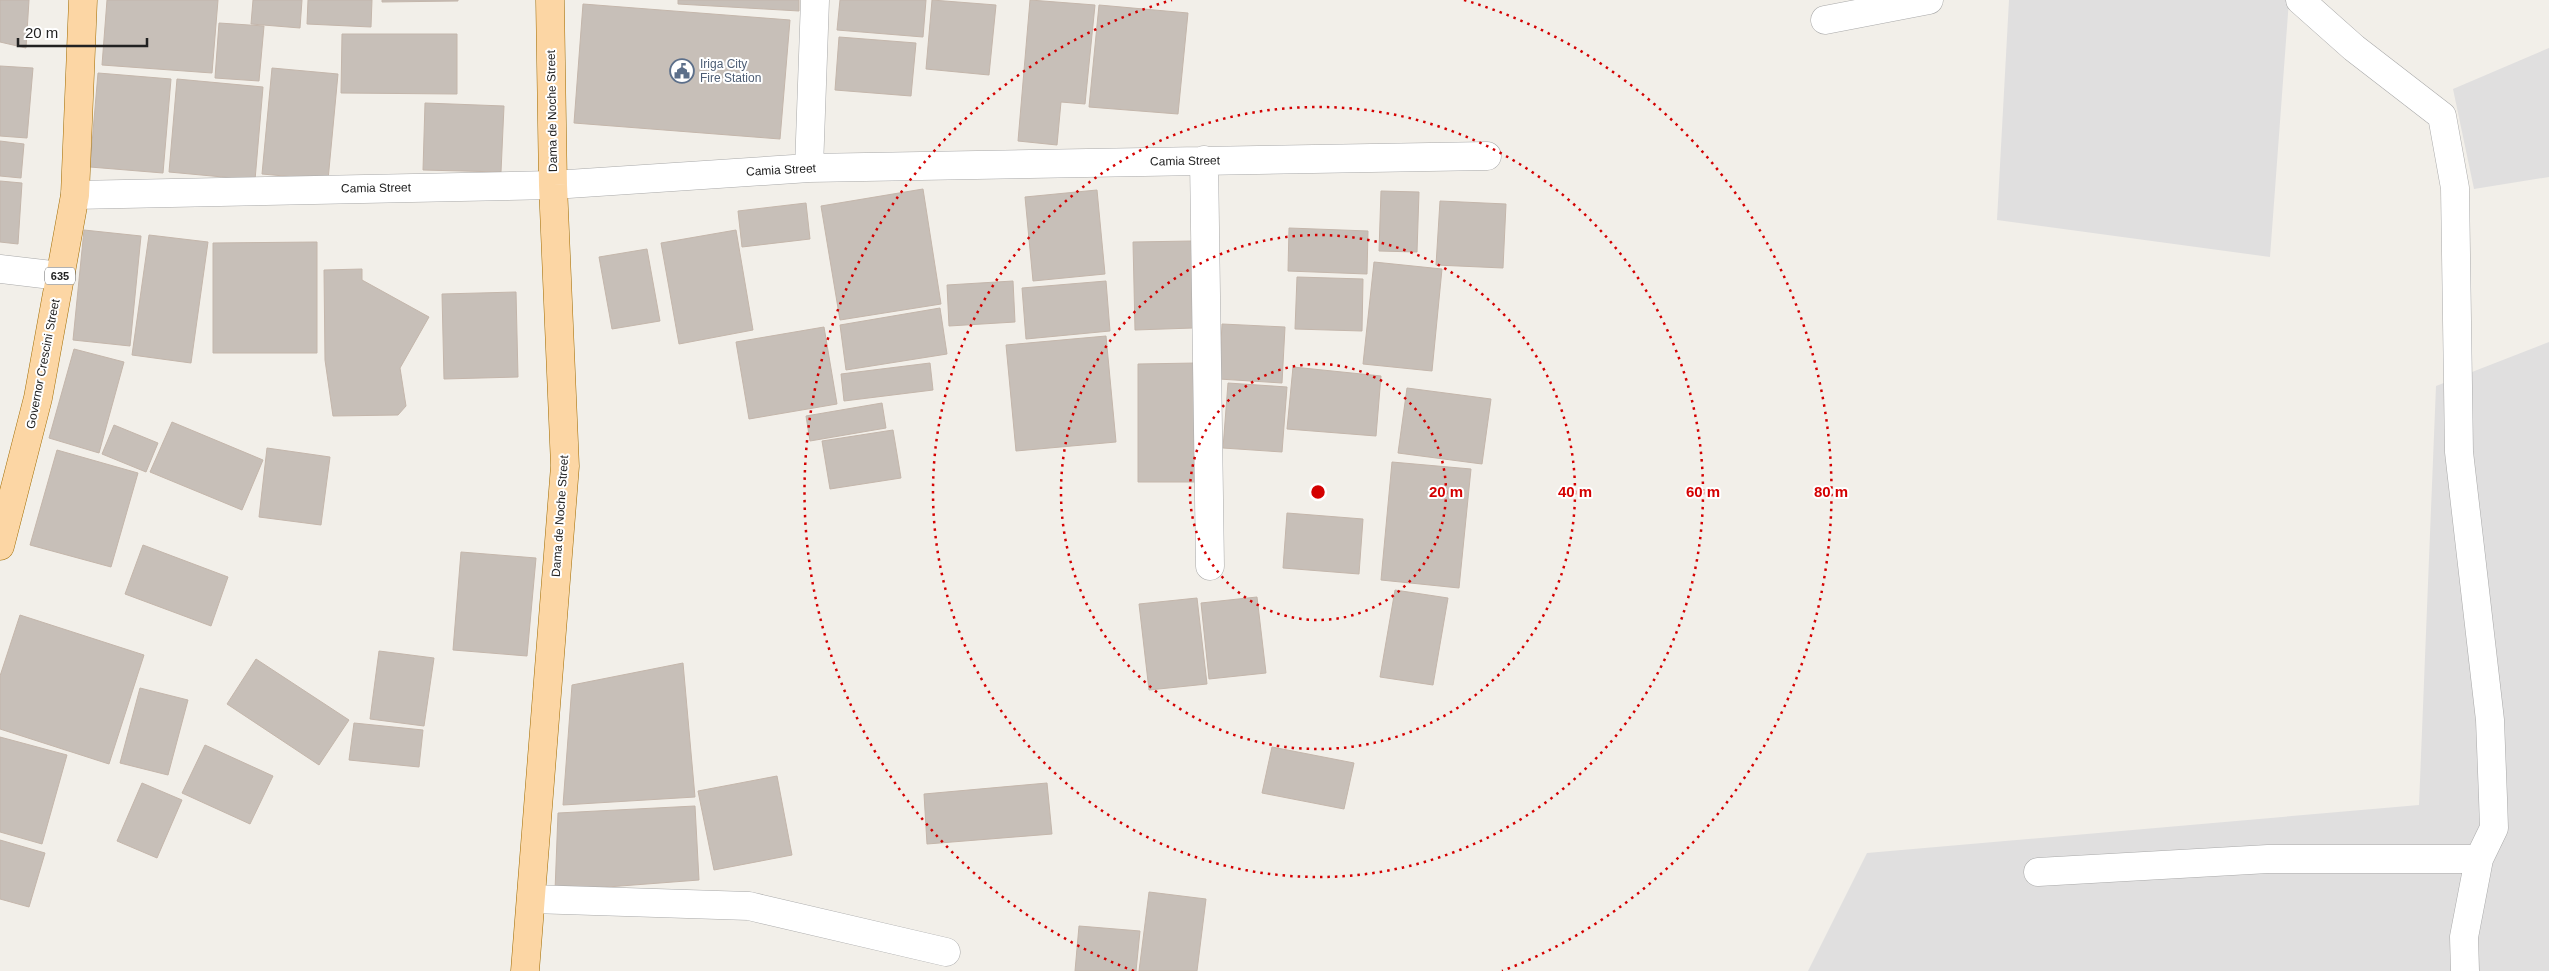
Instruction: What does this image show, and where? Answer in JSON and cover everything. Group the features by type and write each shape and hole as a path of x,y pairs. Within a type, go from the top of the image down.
{"main road":[{"name":"Governor Crescini Street","path":"0,546 38,398 75,195 83,0"},
{"name":"Dama de Noche Street","path":"525,971 565,466 552,185 550,0"}],"street":[{"path":"809,168 815,0"},
{"path":"1825,20 1929,0"},
{"path":"2300,0 2354,48 2442,116 2455,188 2459,452 2490,720 2494,828 2479,859 2464,937 2464,971"},
{"name":"Camia Street","path":"75,195 552,185 809,168 1487,156"},
{"path":"1204,160 1210,566"},
{"path":"0,269 60,276"},
{"path":"2038,872 2268,859 2479,859"},
{"path":"532,899 749,906 946,952"}],"shaded area":[{"path":"2009,0 2289,0 2270,257 1997,220"},
{"path":"2549,48 2549,177 2474,189 2453,89"},
{"path":"2549,342 2549,971 1808,971 1867,853 2419,805 2436,386"}],"building":[{"path":"0,0 29,0 26,48 0,42"},
{"path":"107,0 218,0 212,73 102,65"},
{"path":"253,0 302,0 300,28 251,24"},
{"path":"308,0 372,0 371,27 307,24"},
{"path":"382,0 458,0 458,1 382,2"},
{"path":"678,0 799,0 799,11 678,4"},
{"path":"840,0 926,0 923,37 837,30"},
{"path":"932,0 996,5 989,75 926,69"},
{"path":"1030,0 1095,5 1085,104 1061,102 1057,145 1018,141"},
{"name":"Iriga City Fire Station","path":"583,4 790,20 780,139 574,123"},
{"path":"1099,5 1188,13 1178,114 1089,107"},
{"path":"219,23 264,26 259,81 215,78"},
{"path":"342,34 457,34 457,94 341,93"},
{"path":"839,37 916,43 911,96 835,90"},
{"path":"0,66 33,68 27,138 0,136"},
{"path":"272,68 338,74 328,180 262,174"},
{"path":"98,73 171,79 163,173 90,167"},
{"path":"177,79 263,87 255,180 169,172"},
{"path":"425,103 504,106 501,172 423,170"},
{"path":"0,141 24,144 21,178 0,176"},
{"path":"0,181 22,183 18,244 0,242"},
{"path":"923,189 941,304 840,320 821,206"},
{"path":"1097,190 1105,274 1033,281 1025,197"},
{"path":"1381,191 1419,192 1417,252 1379,251"},
{"path":"1440,201 1506,204 1503,268 1436,265"},
{"path":"806,203 810,239 742,247 738,211"},
{"path":"1289,228 1368,231 1367,274 1288,271"},
{"path":"84,230 141,236 130,346 73,340"},
{"path":"736,230 753,330 679,344 661,243"},
{"path":"149,235 208,242 191,363 132,355"},
{"path":"1192,241 1193,328 1135,330 1133,242"},
{"path":"317,242 317,353 213,353 213,243"},
{"path":"647,249 660,321 612,329 599,257"},
{"path":"1374,262 1442,269 1432,371 1363,364"},
{"path":"362,269 362,280 429,317 400,368 406,406 398,415 333,416 325,360 324,270"},
{"path":"1297,277 1363,279 1362,331 1295,329"},
{"path":"1013,281 1015,322 949,326 947,285"},
{"path":"1106,281 1110,331 1026,339 1022,288"},
{"path":"516,292 518,377 444,379 442,294"},
{"path":"940,308 947,354 846,370 840,325"},
{"path":"1222,324 1285,327 1282,383 1219,379"},
{"path":"824,327 837,404 749,419 736,342"},
{"path":"1106,336 1116,442 1016,451 1006,345"},
{"path":"74,349 124,362 99,453 49,438"},
{"path":"930,363 933,390 844,401 841,374"},
{"path":"1196,363 1197,482 1138,482 1138,364"},
{"path":"1293,367 1381,376 1376,436 1287,429"},
{"path":"1228,383 1287,387 1282,452 1223,448"},
{"path":"1407,388 1491,399 1482,464 1398,453"},
{"path":"882,403 886,428 810,441 806,416"},
{"path":"172,422 263,460 242,510 150,472"},
{"path":"114,425 158,443 146,472 102,454"},
{"path":"893,430 901,478 830,489 822,441"},
{"path":"267,448 330,457 321,525 259,517"},
{"path":"57,450 138,473 111,567 30,545"},
{"path":"1392,462 1471,469 1459,588 1381,580"},
{"path":"1287,513 1363,519 1359,574 1283,568"},
{"path":"143,545 228,577 211,626 125,594"},
{"path":"461,552 536,558 527,656 453,650"},
{"path":"1395,590 1448,598 1433,685 1380,677"},
{"path":"1257,597 1266,673 1209,679 1201,603"},
{"path":"1197,598 1207,684 1149,690 1139,604"},
{"path":"20,615 144,655 109,764 0,729 0,676"},
{"path":"379,651 434,658 424,726 370,719"},
{"path":"256,659 349,720 319,765 227,704"},
{"path":"683,663 695,797 563,805 572,685"},
{"path":"140,688 188,700 168,775 120,763"},
{"path":"354,723 423,730 419,767 349,760"},
{"path":"0,737 67,755 42,844 0,832"},
{"path":"205,745 273,776 250,824 182,793"},
{"path":"1272,747 1354,763 1344,809 1262,793"},
{"path":"777,776 792,855 714,870 698,791"},
{"path":"142,783 182,800 157,858 117,841"},
{"path":"1047,783 1052,834 927,844 924,794"},
{"path":"695,806 699,880 555,891 558,813"},
{"path":"0,840 45,853 29,907 0,899"},
{"path":"1149,892 1206,899 1197,971 1139,971"},
{"path":"1079,926 1140,931 1136,971 1075,971"}],"place":[{"name":"Iriga City Fire Station","path":"682,71"}]}
